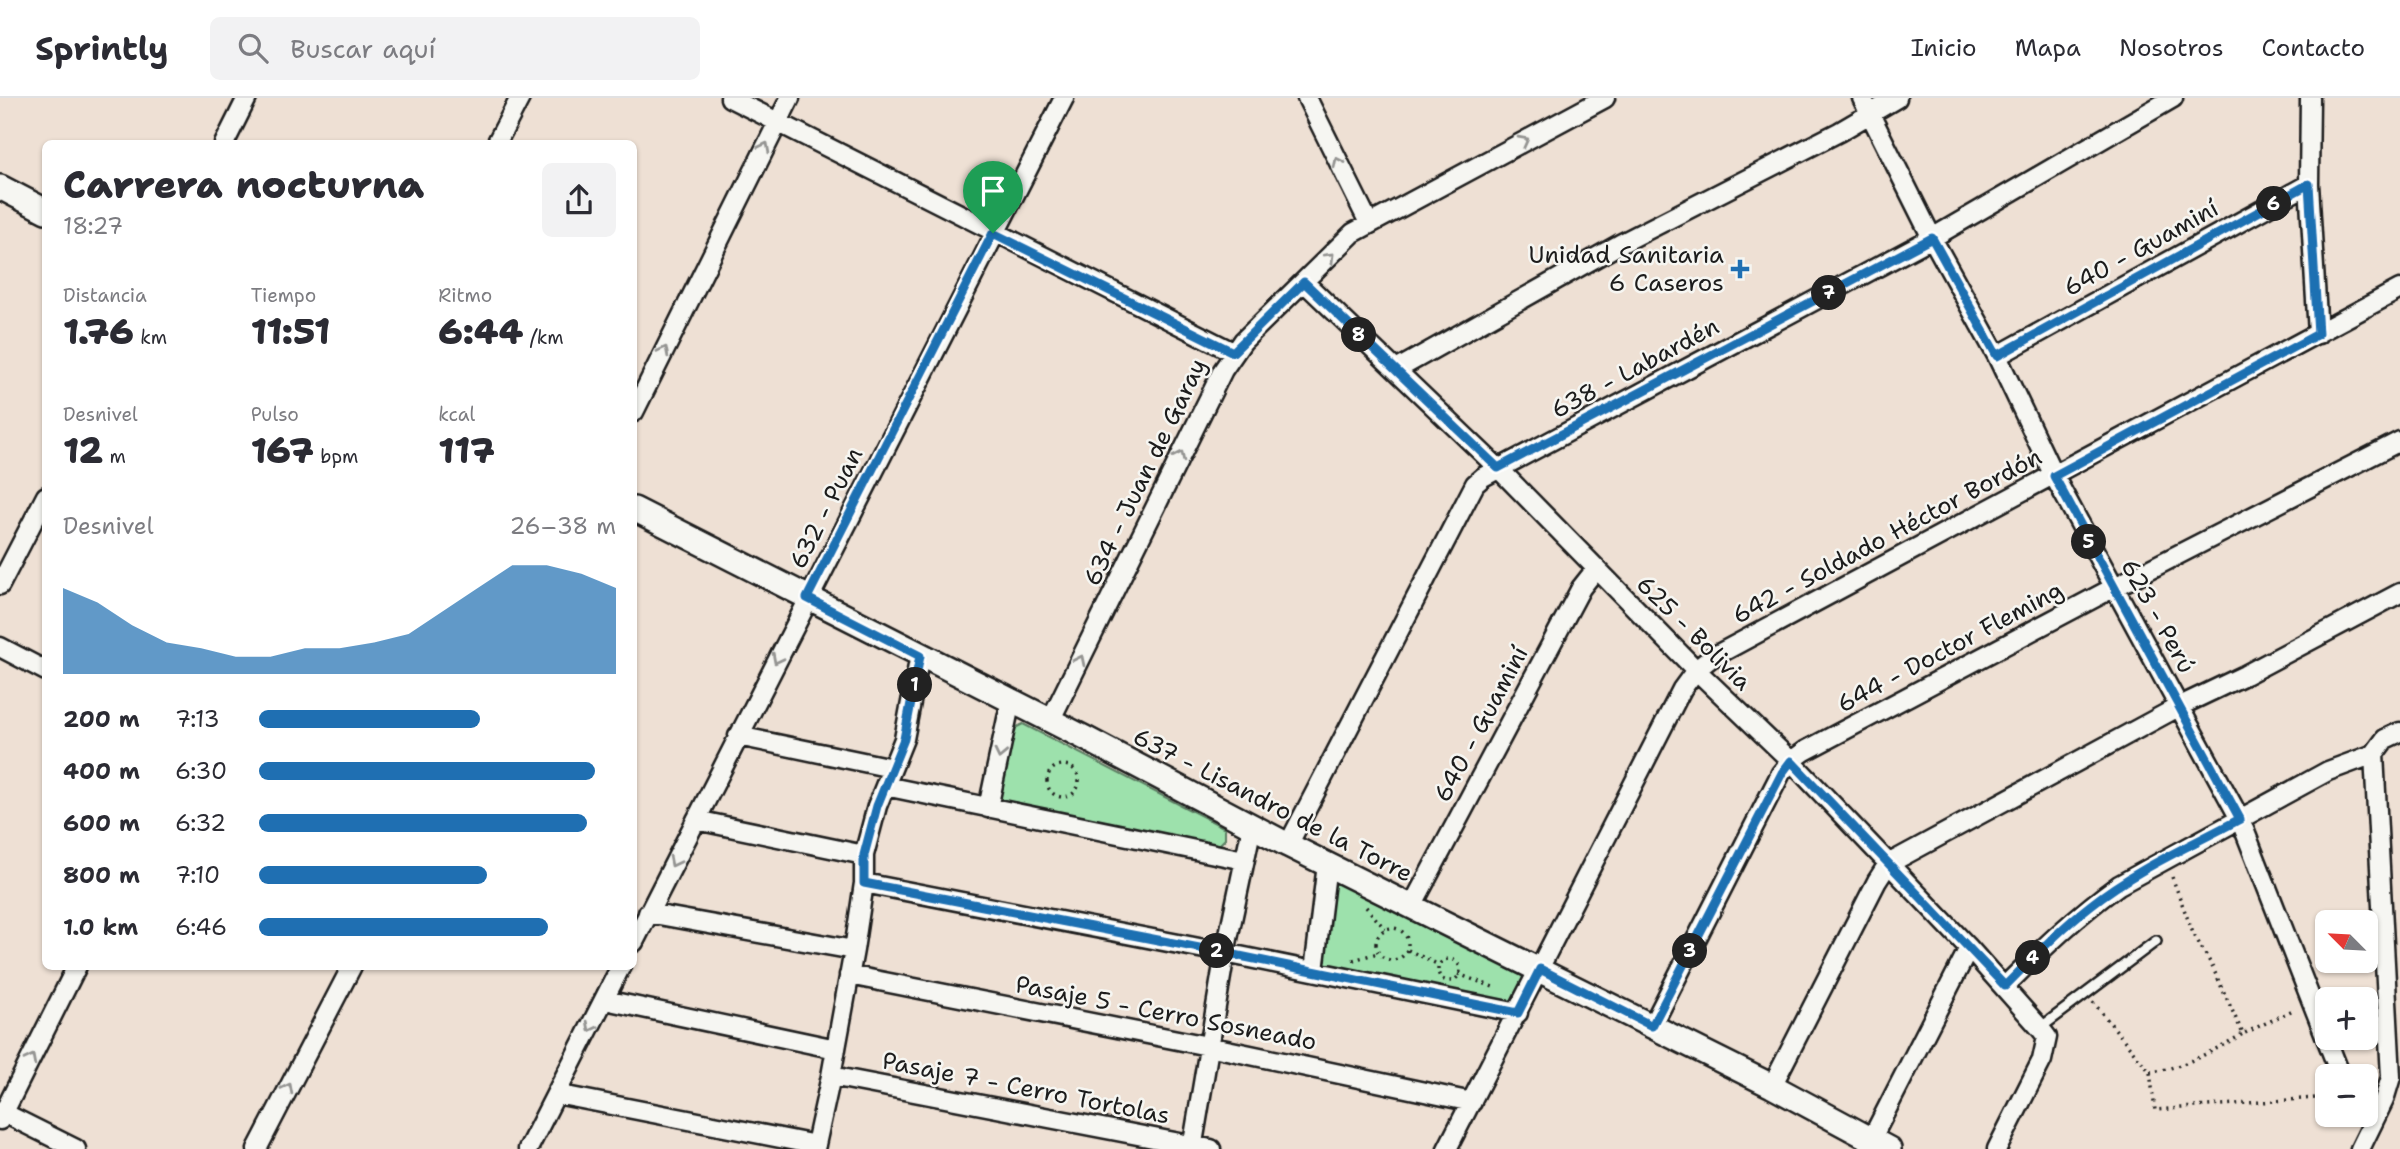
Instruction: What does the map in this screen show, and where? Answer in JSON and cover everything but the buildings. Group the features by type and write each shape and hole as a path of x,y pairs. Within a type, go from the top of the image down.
{"street":[{"path":"226,140 247,98"},
{"path":"498,140 520,98"},
{"path":"730,98 1233,352"},
{"path":"637,406 790,98"},
{"name":"632 - Puan","path":"637,936 1064,98"},
{"path":"1307,98 1369,223"},
{"name":"634 - Juan de Garay","path":"1050,721 1233,352 1353,233 1605,98"},
{"path":"1396,370 1866,106 1897,98"},
{"name":"638 - Labardén","path":"1288,845 1475,484 1498,468 1932,238 2173,98"},
{"path":"2310,98 2309,184 2318,334"},
{"name":"623 - Perú","path":"1866,106 1932,238 1997,356 2054,476 2240,819 2336,1064"},
{"name":"640 - Guaminí","path":"1997,356 2309,184"},
{"path":"0,187 42,209"},
{"name":"625 - Bolivia","path":"1304,282 1498,468 1696,670 1791,761 2005,986 2040,1028"},
{"name":"642 - Soldado Héctor Bordón","path":"1447,1149 1682,689 1696,670 1711,658 2400,289"},
{"name":"644 - Doctor Fleming","path":"1652,1026 1782,773 1791,761 2113,588 2400,441"},
{"path":"0,585 42,504"},
{"name":"637 - Lisandro de la Torre","path":"637,511 1011,700 1288,845 1772,1086 1876,1146"},
{"name":"640 - Guaminí","path":"1412,906 1581,588 1597,569"},
{"path":"1772,1086 1888,864 2180,706 2245,675 2400,593"},
{"path":"0,647 42,669"},
{"path":"556,1094 815,1147 854,950 864,883 864,855 884,786 904,739 920,656"},
{"path":"988,808 1011,700"},
{"path":"2005,986 2091,904 2119,885 2328,771 2374,754 2385,739 2400,732"},
{"path":"738,736 892,768"},
{"path":"2362,1147 2384,1100 2390,1077 2374,754"},
{"path":"884,786 1244,860"},
{"path":"696,820 864,855"},
{"path":"1192,1147 1225,953 1252,826"},
{"path":"1314,971 1327,864"},
{"path":"864,883 1314,971 1522,1006"},
{"path":"648,912 854,950"},
{"path":"1876,1146 1969,948"},
{"path":"75,970 1,1114 76,1149"},
{"path":"257,1149 350,970"},
{"path":"528,1149 619,970"},
{"name":"Pasaje 5 - Cerro Sosneado","path":"849,975 1208,1046 1472,1102"},
{"path":"604,1000 836,1049"},
{"path":"1997,1149 2042,1060 2047,1037 2040,1028"},
{"name":"Pasaje 7 - Cerro Tortolas","path":"831,1076 1211,1149"}],"lane":[{"path":"2040,1028 2156,941"}],"path":[{"path":"1062,765 1075,771 1079,780 1076,791 1062,797 1052,793 1047,783 1050,773 1062,765"},
{"path":"2165,858 2193,933 2244,1034"},
{"path":"1396,928 1408,939 1408,950 1401,958 1391,961 1381,957 1376,943 1380,933 1385,929 1396,928"},
{"path":"1408,950 1439,965"},
{"path":"1443,960 1454,960 1458,965 1458,974 1452,980 1445,980 1440,976 1439,965 1443,960"},
{"path":"1458,974 1522,1006"},
{"path":"2085,992 2150,1072 2155,1110 2315,1098"},
{"path":"2150,1072 2166,1070 2208,1053 2310,1001"}],"green space":[{"path":"1023,724 1225,828 1225,839 1219,845 999,803 1013,729"},
{"path":"1331,876 1527,976 1511,1006 1319,964"}],"place":[{"name":"Unidad Sanitaria 6 Caseros","path":"1740,269"}],"route":[{"path":"2309,184 2318,334 2054,476 2240,819 2165,858 2091,904 2005,986 1791,761 1782,773 1652,1026 1540,969 1518,1013 864,883 864,855 877,806 904,739 920,656 807,598 993,233 1233,352 1304,282 1498,468 1932,238 1997,356 2309,184"}]}
